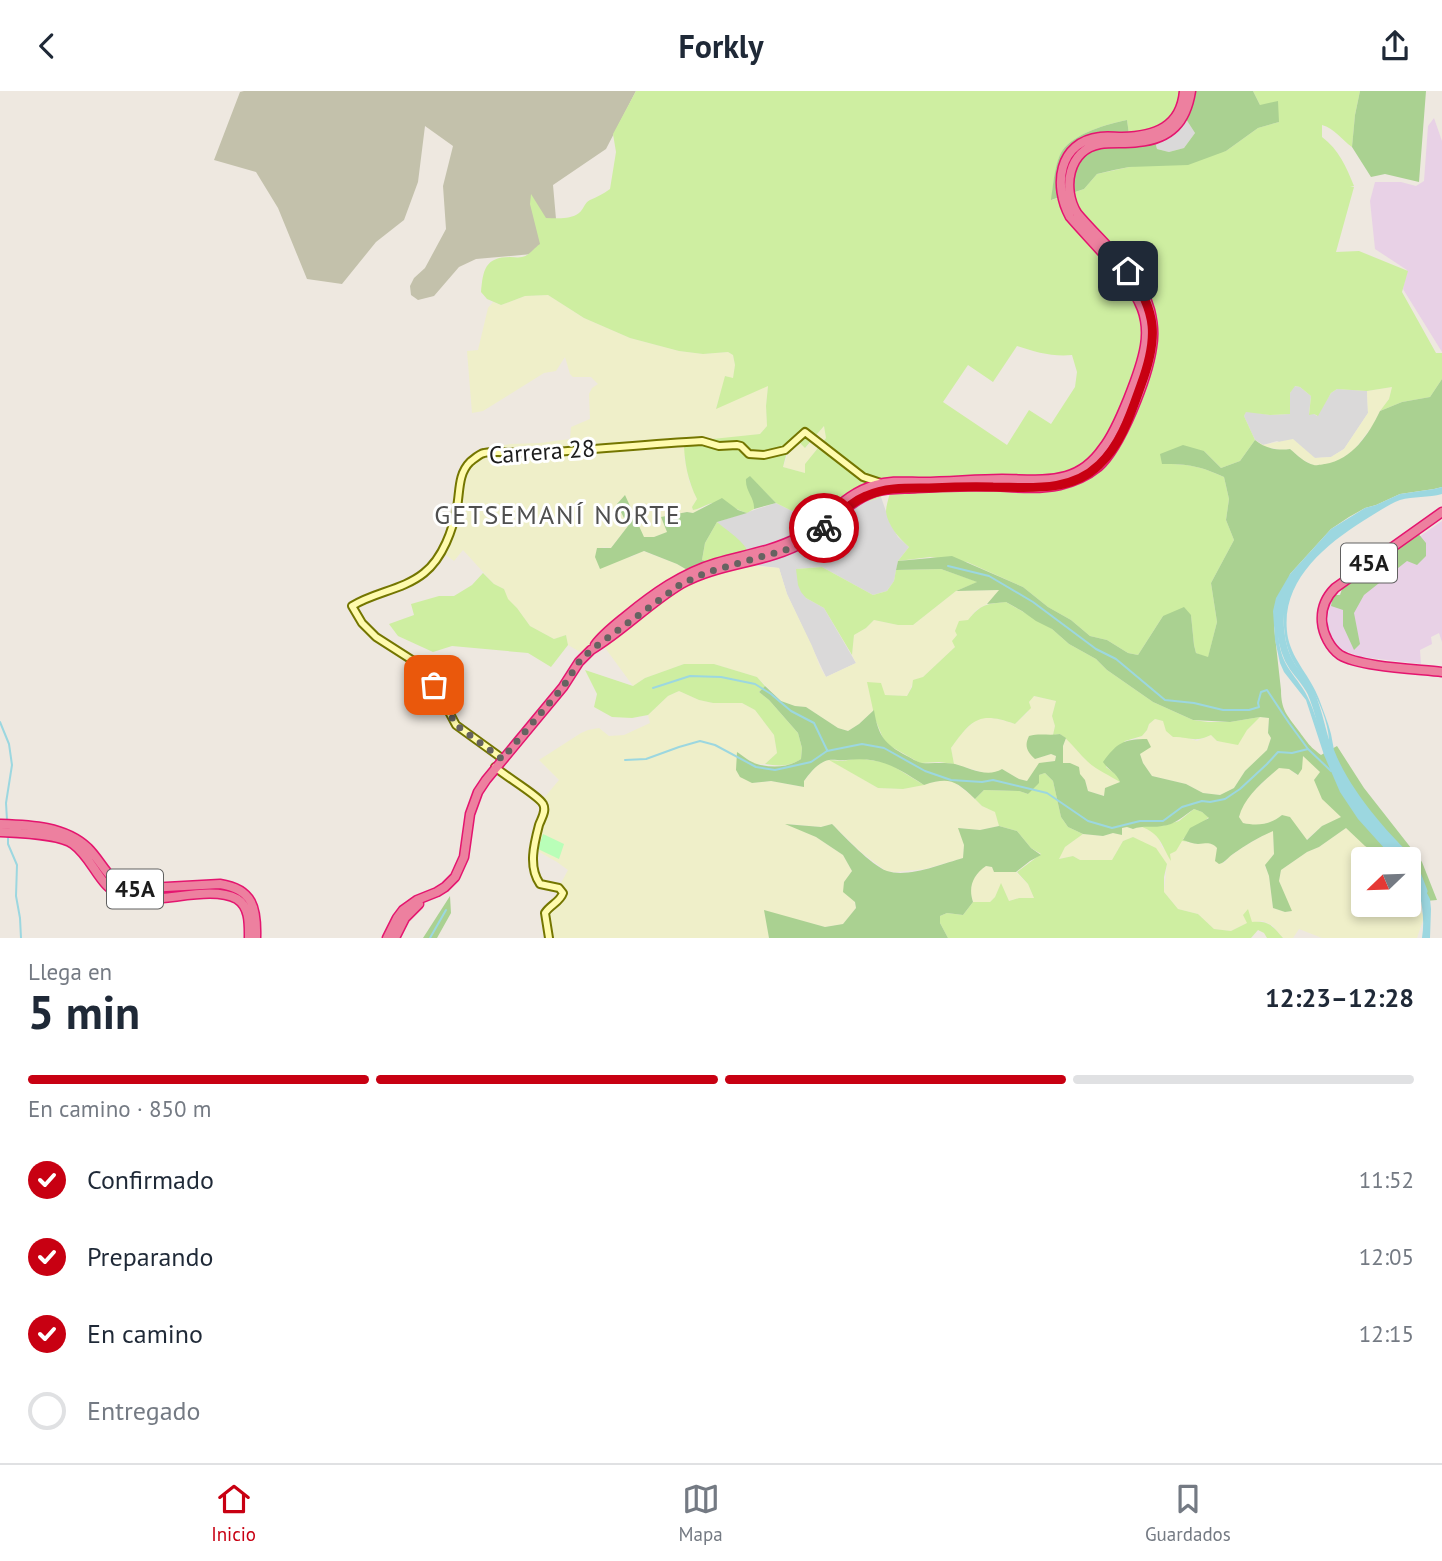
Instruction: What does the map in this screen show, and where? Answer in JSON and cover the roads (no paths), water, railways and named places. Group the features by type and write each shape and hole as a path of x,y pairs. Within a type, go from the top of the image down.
{"highway":[{"path":"387,938 403,910 445,887 458,873 464,857 474,803 495,767 601,638 653,595 695,570 790,541 811,530 847,498 881,483 1056,479 1090,464 1105,446 1121,415 1138,370 1146,328 1143,312 1129,285 1070,217 1064,206 1061,171 1070,153 1087,140 1142,135 1164,129 1180,111 1184,91"},
{"path":"591,650 681,584 708,572 792,548 818,533 860,498 876,492 893,488 1044,487 1075,480 1099,465 1123,432 1132,410 1149,361 1152,329 1150,310 1135,281 1070,203 1070,174 1078,158 1091,147 1102,143 1140,142 1173,130 1184,116 1191,91"},
{"name":"45A","path":"1442,512 1335,588 1328,595 1322,613 1326,638 1334,650 1349,659 1442,672"},
{"name":"45A","path":"0,824 46,828 66,834 88,848 113,880 130,889 220,884 231,886 245,894 253,904 256,911 256,938"},
{"name":"45A","path":"0,832 52,837 70,842 79,849 106,887 122,896 140,899 230,896 245,907 249,938"},
{"path":"395,938 405,918 428,896"}],"street":[{"name":"Carrera 28","path":"502,759 456,725 426,669 376,637 362,623 352,606 368,597 407,583 430,567 442,549 454,520 458,487 471,461 484,453 540,453 702,441 719,446 741,446 749,454 757,456 785,450 805,432 863,477"},
{"path":"863,477 881,483"},
{"path":"863,477 866,488"},
{"path":"495,767 536,796 545,809 536,840 533,867 540,884 555,886 563,893 545,913 549,938"}],"water":[{"path":"1442,487 1442,494 1390,504 1333,543 1306,569 1290,601 1287,619 1290,646 1319,699 1341,765 1360,796 1403,847 1383,847 1358,819 1340,792 1324,755 1306,700 1280,663 1273,611 1276,598 1290,574 1331,529 1365,508 1400,494","holes":["1283,604 1285,634 1295,665 1313,690 1319,704 1329,740 1324,738 1308,697 1280,650 1278,634"]},
{"path":"1421,882 1430,899 1430,938 1422,938"}],"waterway":[{"path":"948,566 989,576 1033,602 1096,649 1116,659 1165,700 1223,710 1249,710 1259,707 1261,692 1267,690 1308,749 1331,771"},
{"path":"1284,597 1280,623 1282,642 1288,659 1311,693 1327,745"},
{"path":"653,688 690,676 721,677 755,684 791,711 814,723 827,750"},
{"path":"0,722 9,744 12,765 6,803 7,820"},
{"path":"625,760 646,759 700,741 715,745 756,767 775,770 811,762 827,751 862,744 884,748 925,771 951,780 993,780 1047,793 1088,821 1112,828 1140,821 1163,821 1182,807 1202,801 1225,799 1240,789 1278,752 1292,753 1308,749"},
{"path":"8,836 8,844 17,865 16,896 21,938"},
{"path":"1421,883 1424,891"},
{"path":"430,938 446,910"}],"district":[{"name":"GETSEMANÍ NORTE","path":"558,515"}]}
